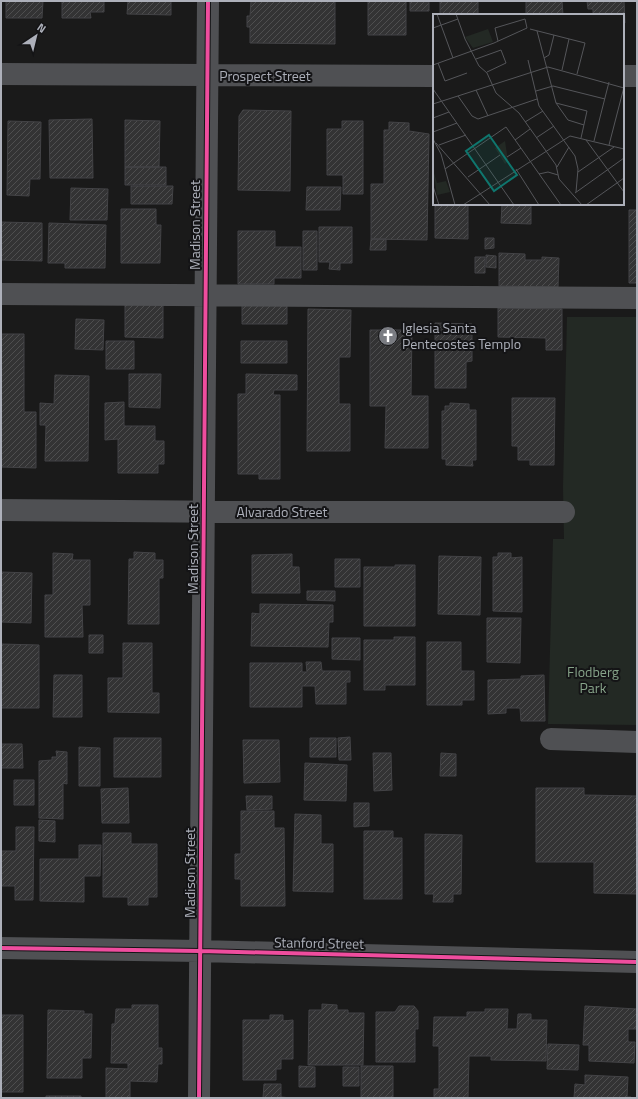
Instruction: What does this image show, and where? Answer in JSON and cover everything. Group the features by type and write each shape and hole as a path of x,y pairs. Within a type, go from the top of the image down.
{"street":[{"name":"Madison Street","path":"199,1098 208,1"},
{"name":"Prospect Street","path":"1,74 433,76"},
{"path":"624,76 637,76"},
{"path":"1,294 637,298"},
{"name":"Alvarado Street","path":"1,510 204,512 564,512"},
{"path":"551,739 637,742"},
{"name":"Stanford Street","path":"1,948 200,951 637,962"}],"green space":[{"name":"Flodberg Park","path":"567,317 637,317 637,725 548,724 553,539 564,539 563,487"}],"building":[{"path":"6,1 43,1 42,18 6,18"},
{"path":"62,1 104,1 104,12 90,12 91,18 62,18"},
{"path":"128,1 171,1 171,15 127,14"},
{"path":"251,1 335,1 335,44 250,43 250,27 247,27 247,16 250,16"},
{"path":"368,1 406,1 406,35 368,35"},
{"path":"410,1 429,1 429,11 410,11"},
{"path":"440,1 478,1 478,14 440,14"},
{"path":"526,1 562,1 563,14 526,14"},
{"path":"587,1 624,1 625,23 624,14 593,14 593,9 588,9"},
{"path":"243,110 291,111 290,191 238,190 239,116"},
{"path":"92,119 93,178 50,178 49,120"},
{"path":"125,120 160,121 159,167 125,167"},
{"path":"8,121 41,122 40,179 30,179 29,196 7,195"},
{"path":"342,121 363,121 363,194 343,194 343,175 327,175 327,129 342,129"},
{"path":"389,122 409,123 409,131 429,134 427,240 371,239 371,184 384,184 384,130 389,130"},
{"path":"125,167 166,167 166,185 125,185"},
{"path":"131,186 173,186 172,204 131,204"},
{"path":"307,187 341,187 340,210 306,210"},
{"path":"71,188 108,189 107,220 70,220"},
{"path":"435,205 468,205 468,239 435,238"},
{"path":"502,205 531,205 531,224 501,223"},
{"path":"121,209 156,209 156,225 161,225 160,263 121,263"},
{"path":"629,210 637,210 637,283 629,283"},
{"path":"1,222 42,223 42,261 1,260"},
{"path":"49,223 106,225 105,268 65,268 65,263 48,263"},
{"path":"319,227 352,227 352,263 340,263 340,270 329,269 330,262 319,262"},
{"path":"238,231 275,231 275,247 301,247 301,278 274,278 274,284 238,284"},
{"path":"303,231 317,231 317,270 303,270"},
{"path":"485,238 494,238 494,248 485,249"},
{"path":"371,239 386,239 386,250 370,250"},
{"path":"499,253 525,254 525,260 542,260 542,257 559,258 558,287 499,286"},
{"path":"486,255 496,256 496,268 486,267"},
{"path":"475,257 485,257 485,273 475,273"},
{"path":"242,302 287,302 287,324 242,324"},
{"path":"125,304 163,305 163,338 125,337"},
{"path":"498,308 562,309 562,350 546,350 546,338 498,337"},
{"path":"308,309 351,310 350,357 339,357 339,404 350,404 350,451 307,451"},
{"path":"76,319 104,320 103,350 75,349"},
{"path":"435,323 472,324 472,361 466,362 466,388 435,388"},
{"path":"370,330 412,330 411,396 428,396 428,448 385,448 386,406 370,406"},
{"path":"1,334 24,334 24,412 36,412 36,468 1,467"},
{"path":"106,341 134,341 134,369 106,369"},
{"path":"241,341 287,341 287,363 241,363"},
{"path":"129,374 161,374 160,408 129,407"},
{"path":"246,374 297,375 297,390 274,390 273,395 280,395 280,479 259,479 259,474 238,474 238,394 246,394"},
{"path":"55,375 89,376 88,461 45,461 46,425 40,425 40,403 54,404"},
{"path":"512,398 555,398 554,465 530,465 530,460 518,460 518,446 512,446"},
{"path":"124,402 124,426 155,426 155,441 164,441 164,464 158,464 158,473 118,473 118,439 105,440 105,403"},
{"path":"450,403 469,404 469,410 476,410 476,460 472,460 473,466 446,465 446,459 442,459 442,411 445,411 445,406 450,406"},
{"path":"134,552 155,553 155,560 163,560 163,578 159,578 159,624 128,624 129,559 134,559"},
{"path":"53,553 73,554 72,560 90,560 90,605 82,605 83,637 45,637 45,595 53,595"},
{"path":"498,553 511,553 511,558 522,557 522,612 493,611 493,557 498,557"},
{"path":"292,554 292,567 299,567 300,593 252,593 252,555"},
{"path":"439,556 481,557 480,615 438,614"},
{"path":"335,559 360,559 360,587 335,587"},
{"path":"395,565 415,565 415,626 364,626 364,567 395,567"},
{"path":"1,572 32,573 31,623 1,622"},
{"path":"307,591 335,591 335,601 307,600"},
{"path":"260,604 333,605 333,622 329,622 328,647 251,646 252,613 260,614"},
{"path":"487,618 521,618 520,663 487,662"},
{"path":"89,635 103,635 103,653 89,653"},
{"path":"394,637 415,637 415,685 385,685 385,690 364,690 364,640 394,640"},
{"path":"332,638 360,638 360,660 332,659"},
{"path":"427,642 461,642 461,671 474,671 474,700 462,700 462,705 427,705"},
{"path":"123,643 152,643 152,693 159,693 159,713 108,712 108,678 123,678"},
{"path":"1,644 39,645 39,708 1,708"},
{"path":"306,662 321,662 322,671 350,671 350,682 346,682 346,704 316,704 315,686 302,686 302,707 250,707 250,663 302,663 302,672 307,672"},
{"path":"54,675 82,675 82,717 53,717"},
{"path":"544,675 545,721 521,721 520,708 506,708 506,713 488,714 488,680 521,679 521,676"},
{"path":"350,737 351,760 339,760 338,738"},
{"path":"114,738 161,738 161,777 114,777"},
{"path":"310,738 336,738 336,757 310,757"},
{"path":"243,740 279,740 280,782 244,783"},
{"path":"1,744 22,744 23,768 1,768"},
{"path":"79,747 100,748 100,786 79,786"},
{"path":"56,751 67,752 67,784 63,783 63,819 39,818 39,761 52,760 52,757 57,757"},
{"path":"373,753 391,753 392,790 374,791"},
{"path":"441,753 456,754 456,776 440,776"},
{"path":"305,763 347,765 346,801 304,800"},
{"path":"14,780 34,780 34,805 14,805"},
{"path":"128,788 129,823 102,823 101,789"},
{"path":"536,788 584,788 584,795 637,796 637,894 594,893 594,862 536,862"},
{"path":"246,796 272,796 272,809 247,810"},
{"path":"354,803 369,803 369,826 354,827"},
{"path":"241,811 274,811 274,828 284,828 285,906 241,906 241,879 235,879 235,854 241,854"},
{"path":"295,814 321,815 321,844 333,844 333,892 293,891"},
{"path":"39,820 55,821 55,842 39,841"},
{"path":"16,827 34,827 33,900 15,900 15,886 1,886 1,851 16,851"},
{"path":"364,831 393,831 393,838 402,838 402,899 364,899"},
{"path":"103,833 131,833 131,844 157,844 157,897 148,897 148,905 128,905 128,897 103,897"},
{"path":"425,834 462,835 461,894 453,894 453,902 433,902 434,894 425,894"},
{"path":"79,845 101,845 100,876 84,876 84,902 40,901 40,859 79,859"},
{"path":"322,1004 337,1005 337,1010 348,1010 348,1013 364,1013 363,1065 308,1065 309,1010 322,1010"},
{"path":"132,1005 158,1005 158,1048 162,1048 162,1064 158,1064 157,1082 130,1081 130,1098 106,1098 106,1068 128,1069 128,1063 111,1063 112,1024 115,1024 116,1009 132,1009"},
{"path":"399,1006 414,1006 418,1011 418,1029 415,1029 415,1062 376,1062 376,1012 395,1012"},
{"path":"585,1006 637,1009 636,1029 628,1029 628,1042 635,1042 634,1063 589,1061 589,1045 583,1045"},
{"path":"485,1009 508,1009 507,1029 517,1029 518,1014 531,1014 531,1020 547,1020 546,1061 491,1060 491,1056 469,1056 468,1098 434,1098 434,1089 439,1089 439,1046 433,1046 434,1017 467,1017 467,1012 485,1012"},
{"path":"48,1010 84,1011 84,1014 92,1014 91,1058 82,1058 82,1078 47,1078"},
{"path":"1,1015 23,1015 23,1092 1,1092"},
{"path":"270,1015 283,1015 283,1021 293,1020 293,1059 281,1059 281,1069 276,1069 276,1080 243,1080 243,1020 270,1020"},
{"path":"548,1044 579,1045 578,1070 547,1069"},
{"path":"299,1066 315,1067 315,1087 299,1087"},
{"path":"361,1066 393,1066 393,1097 361,1098"},
{"path":"343,1067 359,1067 359,1086 343,1086"},
{"path":"585,1075 628,1077 627,1097 631,1098 574,1098 575,1084 585,1085"},
{"path":"264,1084 281,1084 281,1097 292,1098 263,1098"},
{"path":"46,1096 81,1096 81,1098 46,1098"}],"cycle path":[{"path":"199,1098 208,1"},
{"path":"1,948 200,951 637,962"}],"place":[{"name":"Iglesia Santa Pentecostes Templo","path":"388,336"}]}
